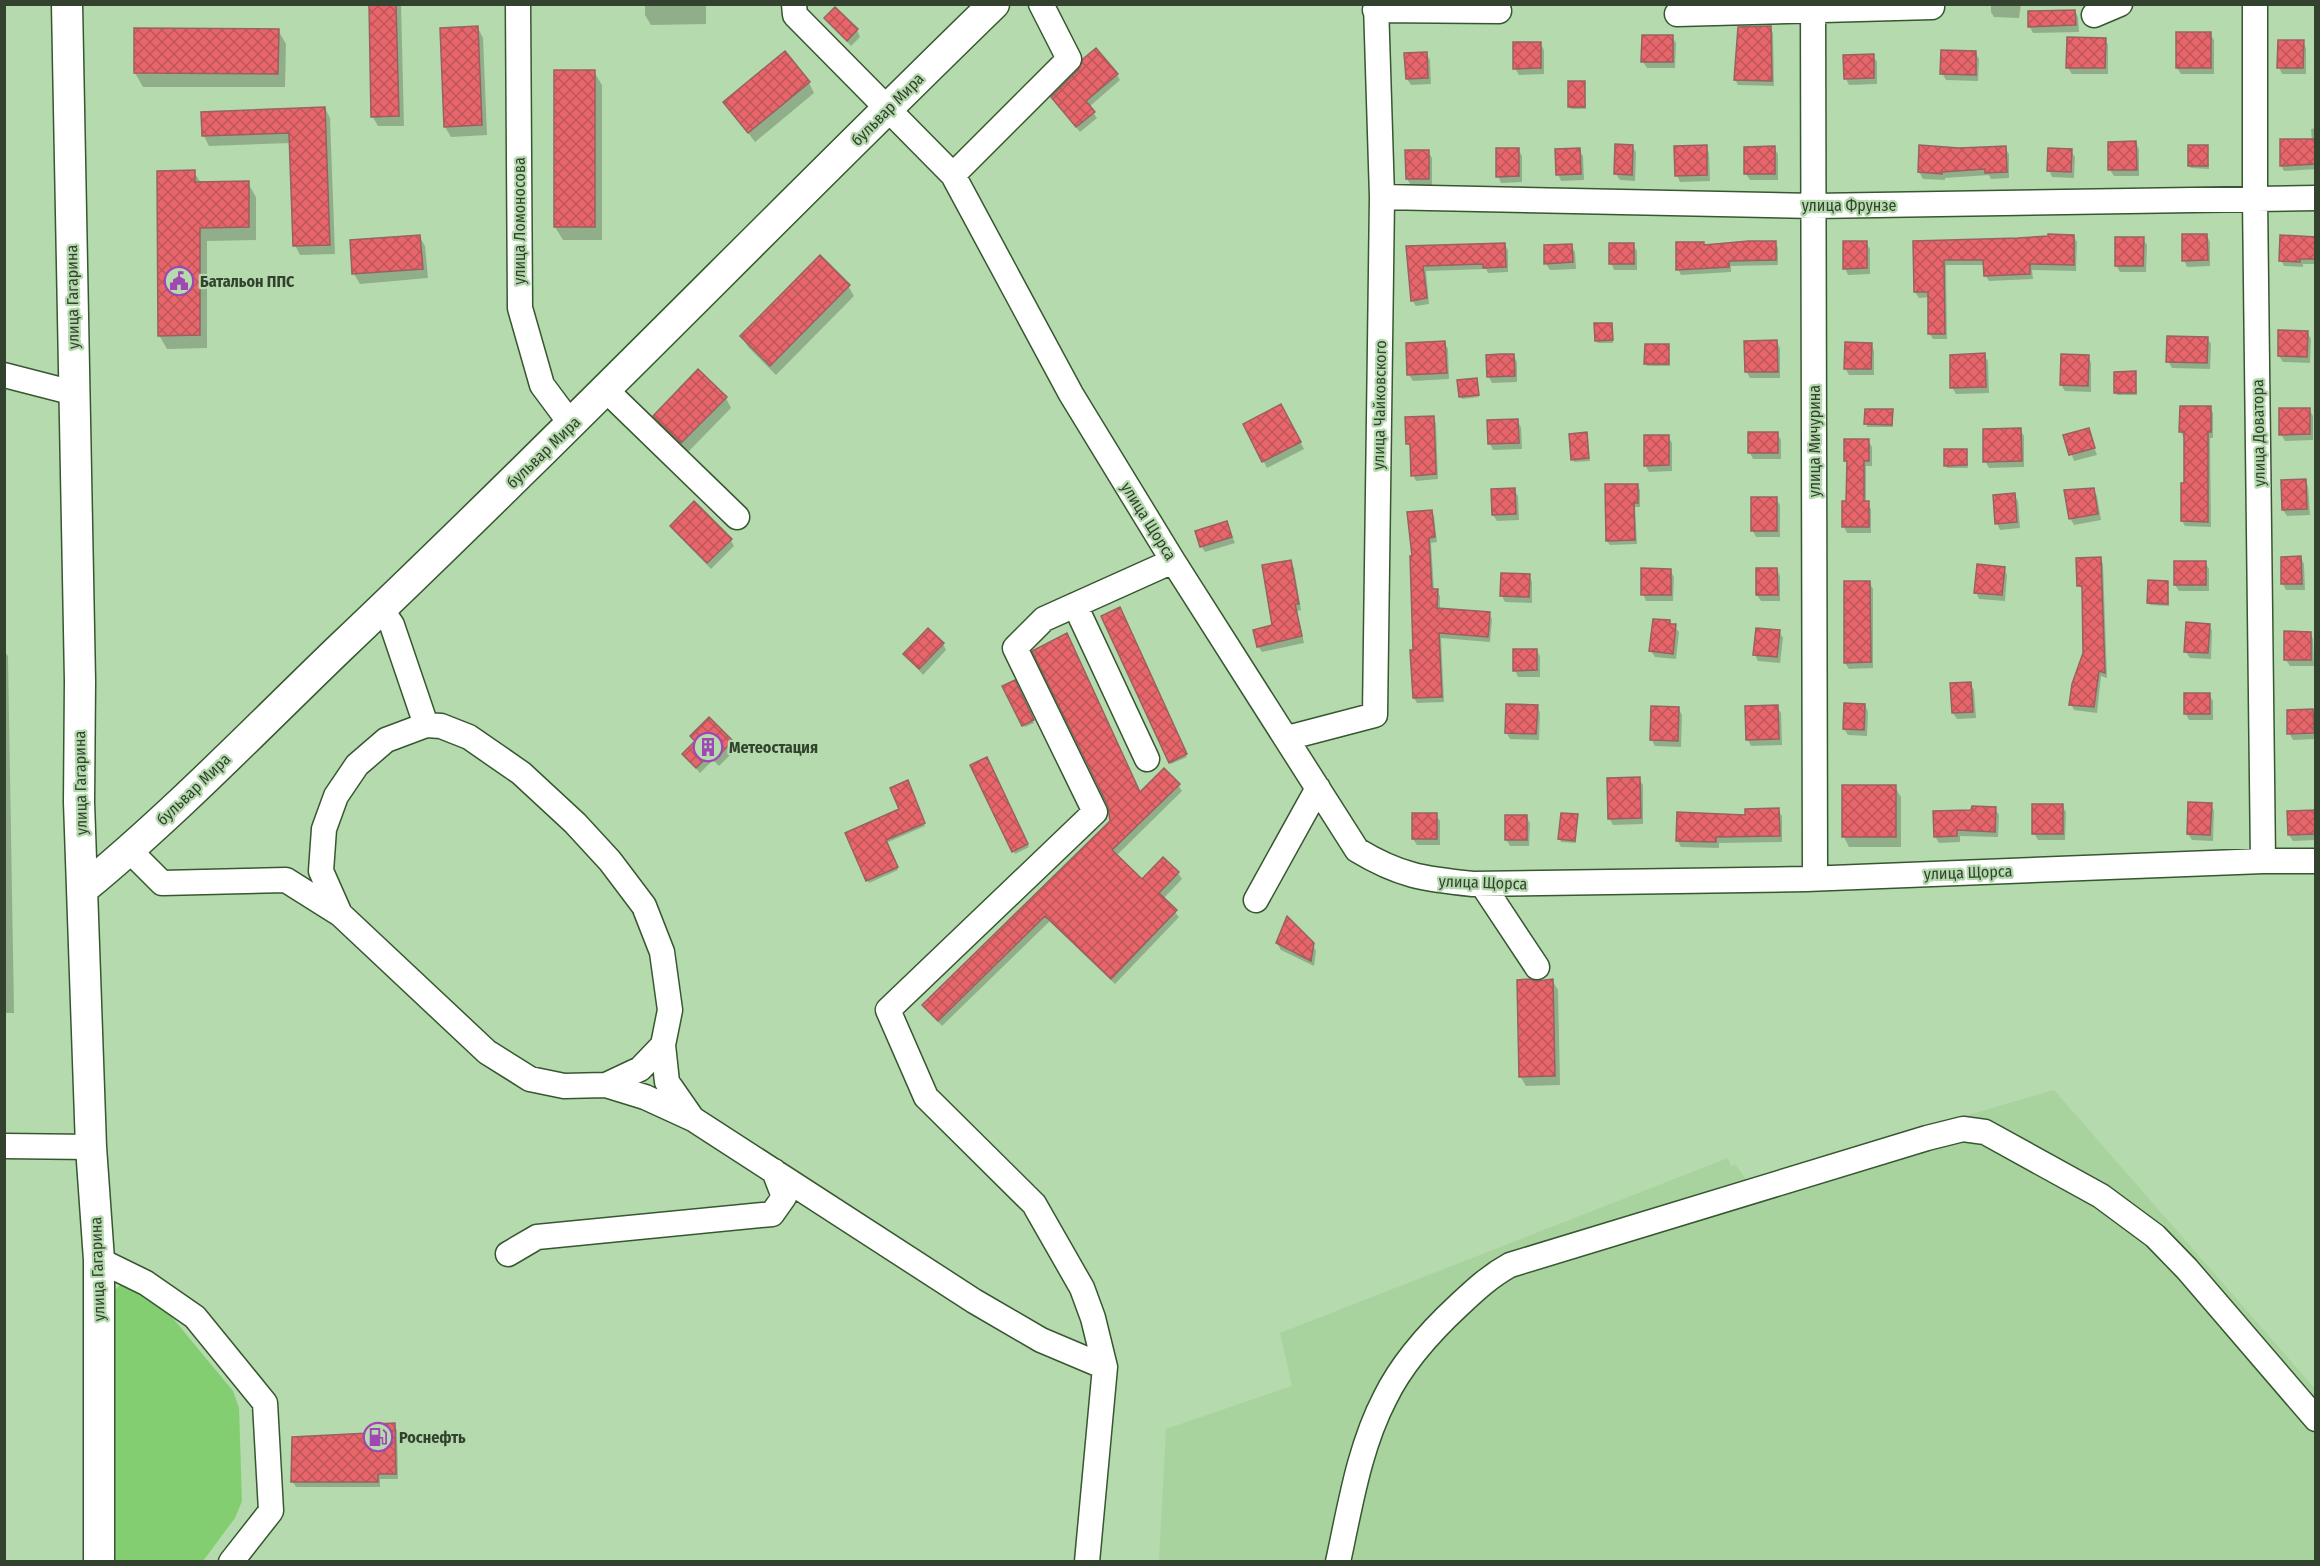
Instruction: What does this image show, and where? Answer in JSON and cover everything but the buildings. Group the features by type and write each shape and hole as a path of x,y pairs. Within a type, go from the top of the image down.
{"main road":[{"name":"улица Гагарина","path":"67,4 80,681 79,802 91,1147 99,1260 99,1562"},
{"name":"бульвар Мира","path":"83,889 130,851 381,609 606,390 994,4"}],"street":[{"name":"улица Ломоносова","path":"518,4 520,308 542,385 571,424"},
{"name":"улица Щорса","path":"794,4 795,15 953,175 1071,394 1173,561 1357,850 1384,867 1423,879 1482,884 1815,878 2316,861"},
{"path":"953,175 1069,59 1041,4"},
{"path":"2094,15 2120,4"},
{"name":"улица Доватора","path":"2255,4 2255,199 2263,861"},
{"path":"1375,7 1499,11"},
{"name":"улица Чайковского","path":"1287,738 1375,715 1382,197 1375,7"},
{"path":"1677,14 1813,7 1932,7"},
{"name":"улица Мичурина","path":"1813,7 1815,878"},
{"name":"улица Фрунзе","path":"1382,197 1814,206 2316,198"},
{"path":"4,375 74,393"},
{"path":"606,390 737,517"},
{"path":"1087,1562 1105,1367 1093,1318 1082,1288 1034,1204 926,1097 888,1010 1095,812 1015,648 1044,619 1173,561"},
{"path":"1075,605 1147,759"},
{"path":"381,609 392,625 426,725"},
{"path":"340,914 321,871 324,829 336,796 357,765 386,740 426,725 441,726 469,737 521,773 574,823 610,861 644,906 662,952 670,1010 663,1044 667,1082 693,1119"},
{"path":"1256,900 1318,788"},
{"path":"130,851 162,883 286,880 340,914 487,1052 530,1079 564,1086 606,1085 645,1097 693,1119 984,1307 1041,1340 1105,1367"},
{"path":"1482,884 1537,967"},
{"path":"606,1085 640,1069 663,1044"},
{"path":"1338,1562 1353,1492 1374,1423 1385,1396 1437,1325 1494,1274 1510,1265 1963,1129 1985,1132 2102,1196 2154,1236 2187,1269 2316,1419"},
{"path":"4,1146 91,1147"},
{"path":"508,1254 537,1237 772,1214 784,1197 774,1171"},
{"path":"99,1260 146,1282 195,1317 265,1402 271,1511 231,1562"}],"shaded area":[{"path":"2054,1090 2315,1389 2315,1561 1159,1562 1166,1429 1292,1386 1280,1333 1728,1158 1731,1166 1736,1165 1746,1180"}],"green space":[{"path":"128,1284 157,1299 233,1391 239,1408 242,1501 235,1518 203,1561 110,1561 111,1294 119,1286"}],"place":[{"name":"Батальон ППС","path":"179,281"},
{"name":"Метеостация","path":"708,747"},
{"name":"Роснефть","path":"378,1437"}]}
